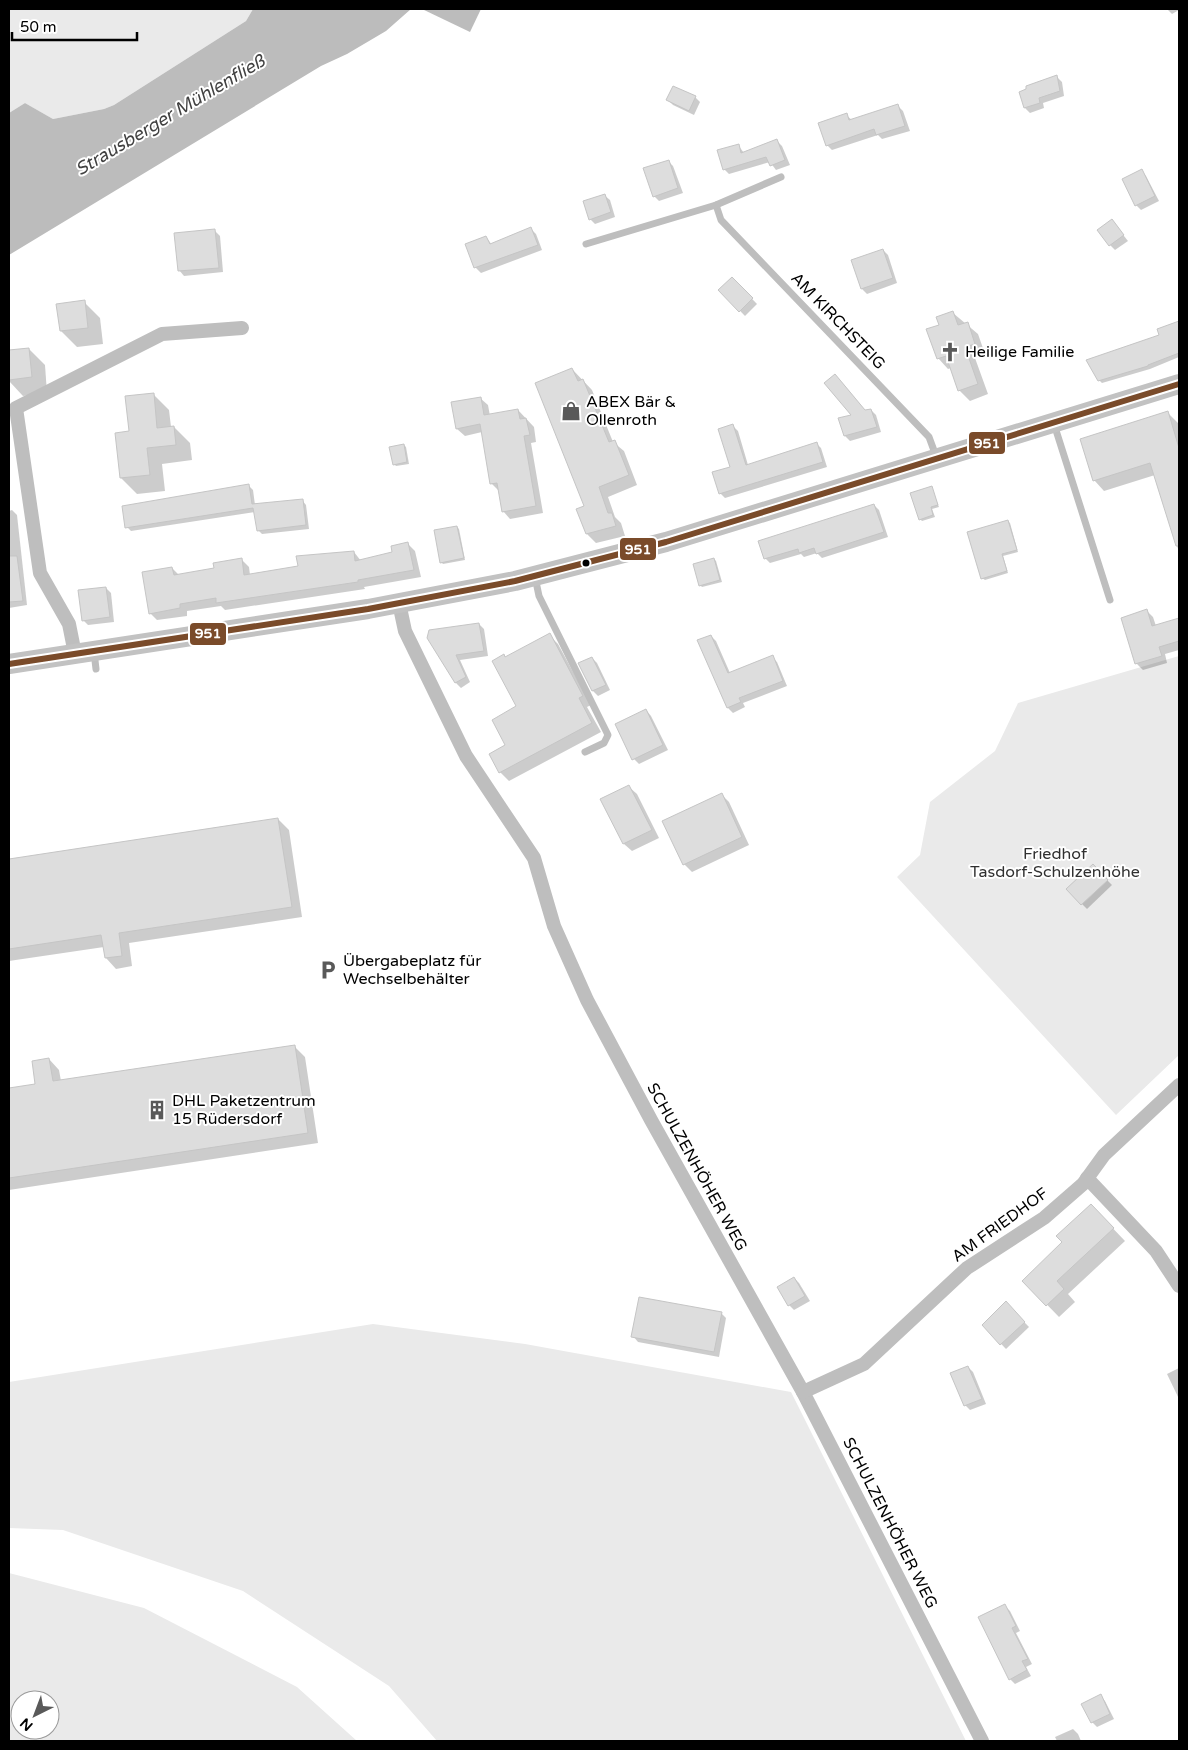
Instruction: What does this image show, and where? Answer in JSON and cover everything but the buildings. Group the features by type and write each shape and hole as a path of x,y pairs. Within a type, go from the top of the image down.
{"main road":[{"path":"9,664 88,658 399,604 535,576 666,542 1179,384"}],"street":[{"path":"88,658 40,573 16,408 162,334 242,328"},
{"name":"SCHULZENHÖHER WEG","path":"399,604 405,631 466,756 534,858 554,926 587,1000 651,1120 803,1392 982,1741"},
{"name":"AM FRIEDHOF","path":"803,1392 864,1364 967,1268 1044,1218 1083,1184 1104,1155 1179,1085"},
{"path":"1087,1178 1156,1250 1179,1286"}],"lane":[{"path":"586,244 716,204 781,177"},
{"name":"AM KIRCHSTEIG","path":"716,204 721,220 929,437 937,458"},
{"path":"1054,423 1110,600"},
{"path":"535,576 539,596 608,736 604,743 585,752"}],"green space":[{"path":"9,9 253,9 246,21 114,105 104,109 53,119 25,103 9,113"},
{"name":"Friedhof Tasdorf-Schulzenhöhe","path":"1179,656 1179,1055 1116,1115 897,877 920,855 930,802 995,751 1018,703"},
{"path":"373,1324 525,1344 791,1392 966,1741 437,1741 389,1686 243,1591 63,1530 9,1528 9,1382"},
{"path":"9,1573 144,1608 297,1687 357,1741 9,1741"}],"water":[{"name":"Strausberger Mühlenfließ","path":"253,9 411,9 386,31 347,54 321,66 9,255 9,113 25,103 53,119 104,109 114,105 246,21"},
{"path":"422,9 481,9 470,32"}],"transit line":[{"name":"951","path":"9,664 368,609 515,581 666,542 1179,384"}],"place":[{"name":"Heilige Familie","path":"950,352"},
{"name":"ABEX Bär & Ollenroth","path":"571,411"},
{"name":"Übergabeplatz für Wechselbehälter","path":"328,970"},
{"name":"DHL Paketzentrum 15 Rüdersdorf","path":"157,1110"}]}
